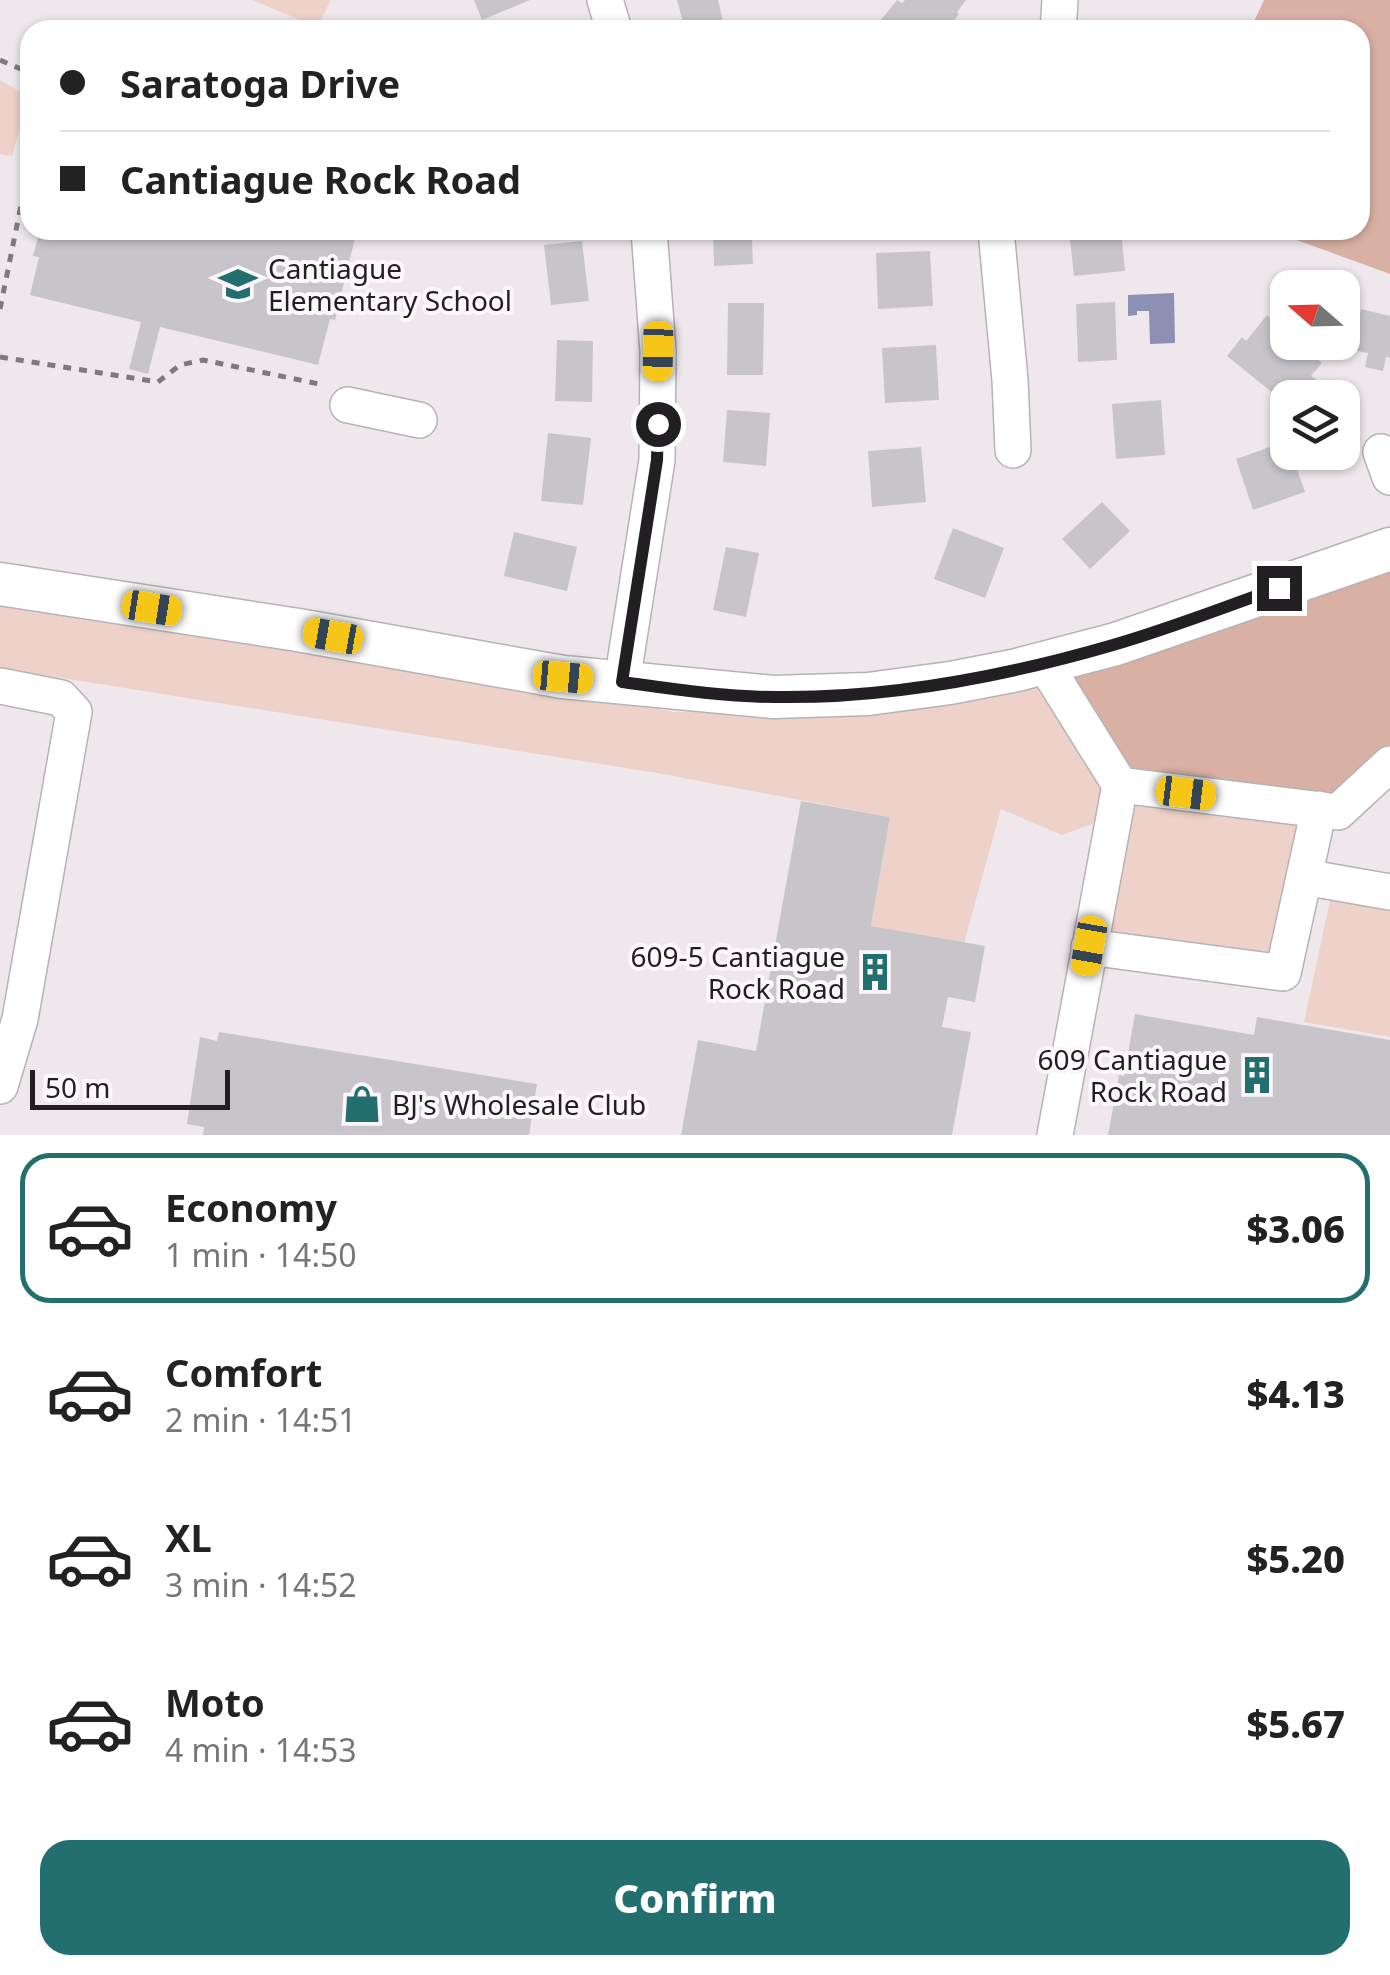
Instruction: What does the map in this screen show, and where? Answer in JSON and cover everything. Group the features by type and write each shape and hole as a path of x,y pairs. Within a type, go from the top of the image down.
{"main road":[{"path":"0,584 298,630 563,677 773,698 950,683 1044,663 1116,644 1390,550"}],"street":[{"path":"622,682 657,460 658,351 650,240"},
{"path":"997,240 1013,450"},
{"path":"341,396 419,420"},
{"path":"1044,663 1120,785 1055,1135"},
{"path":"0,686 62,698 74,712 20,1019 0,1086"},
{"path":"1120,785 1338,812 1390,764"},
{"path":"1089,946 1283,973 1319,809"},
{"path":"1304,877 1390,892"}],"path":[{"path":"0,309 20,210"},
{"path":"0,357 158,382 180,365 203,360 341,396"}],"shaded area":[{"path":"252,0 331,0 321,20 300,20"},
{"path":"1264,0 1390,0 1390,274 1296,240 1370,240 1370,20 1255,20"},
{"path":"0,80 20,92 20,128 12,156 0,154"},
{"path":"1390,547 1390,764 1338,812 1120,785 1044,663"},
{"path":"0,587 675,712 910,709 1017,670 1319,809 1283,973 1089,947 1111,817 1062,835 1001,809 964,943 871,926 890,817 657,773 0,668"},
{"path":"1334,882 1390,892 1390,1037 1304,1022"}],"water":[{"path":"1174,293 1175,343 1150,344 1149,311 1128,316 1128,295"}],"building":[{"path":"474,0 530,0 482,20"},
{"path":"677,0 718,0 723,20 682,20"},
{"path":"897,0 966,0 954,20 881,20"},
{"path":"37,240 355,240 335,320 330,319 318,365 160,327 148,374 129,369 141,322 30,295 39,257 33,256"},
{"path":"713,240 752,240 753,264 714,266"},
{"path":"1070,240 1122,240 1125,271 1074,276"},
{"path":"582,241 589,301 551,305 544,245"},
{"path":"930,251 933,306 878,309 876,253"},
{"path":"1115,302 1117,360 1078,362 1076,304"},
{"path":"728,303 764,303 763,375 727,375"},
{"path":"1361,309 1390,316 1390,358 1386,357 1383,371 1365,367 1368,353 1360,352"},
{"path":"1267,315 1270,360 1318,360 1322,363 1311,376 1317,380 1270,380 1270,391 1227,356 1242,337 1246,341"},
{"path":"557,340 593,341 592,402 555,401"},
{"path":"936,345 939,400 885,403 882,348"},
{"path":"1161,400 1165,455 1116,459 1112,404"},
{"path":"727,410 770,413 766,466 723,462"},
{"path":"548,433 591,438 583,505 541,501"},
{"path":"921,447 926,502 872,507 868,451"},
{"path":"1270,447 1270,470 1297,470 1305,492 1253,510 1236,459"},
{"path":"1102,502 1130,531 1090,569 1062,539"},
{"path":"953,528 1004,548 985,598 934,579"},
{"path":"514,532 577,547 567,591 504,576"},
{"path":"726,547 759,553 746,617 713,610"},
{"name":"609-5 Cantiague Rock Road","path":"801,801 890,817 871,926 985,946 975,1002 948,997 942,1027 971,1032 952,1135 681,1135 698,1040 756,1051"},
{"name":"609 Cantiague Rock Road","path":"1135,1014 1254,1035 1257,1017 1390,1040 1390,1135 1108,1135"},
{"name":"BJ's Wholesale Club","path":"219,1032 537,1084 529,1135 203,1135 204,1127 187,1124 200,1037 217,1041"}],"place":[{"name":"Cantiague Elementary School","path":"238,284"},
{"name":"609-5 Cantiague Rock Road","path":"875,972"},
{"name":"609 Cantiague Rock Road","path":"1257,1075"},
{"name":"BJ's Wholesale Club","path":"362,1104"}],"route":[{"path":"658,424 657,460 622,682 773,698 868,694 950,683 1116,644 1279,588"}]}
